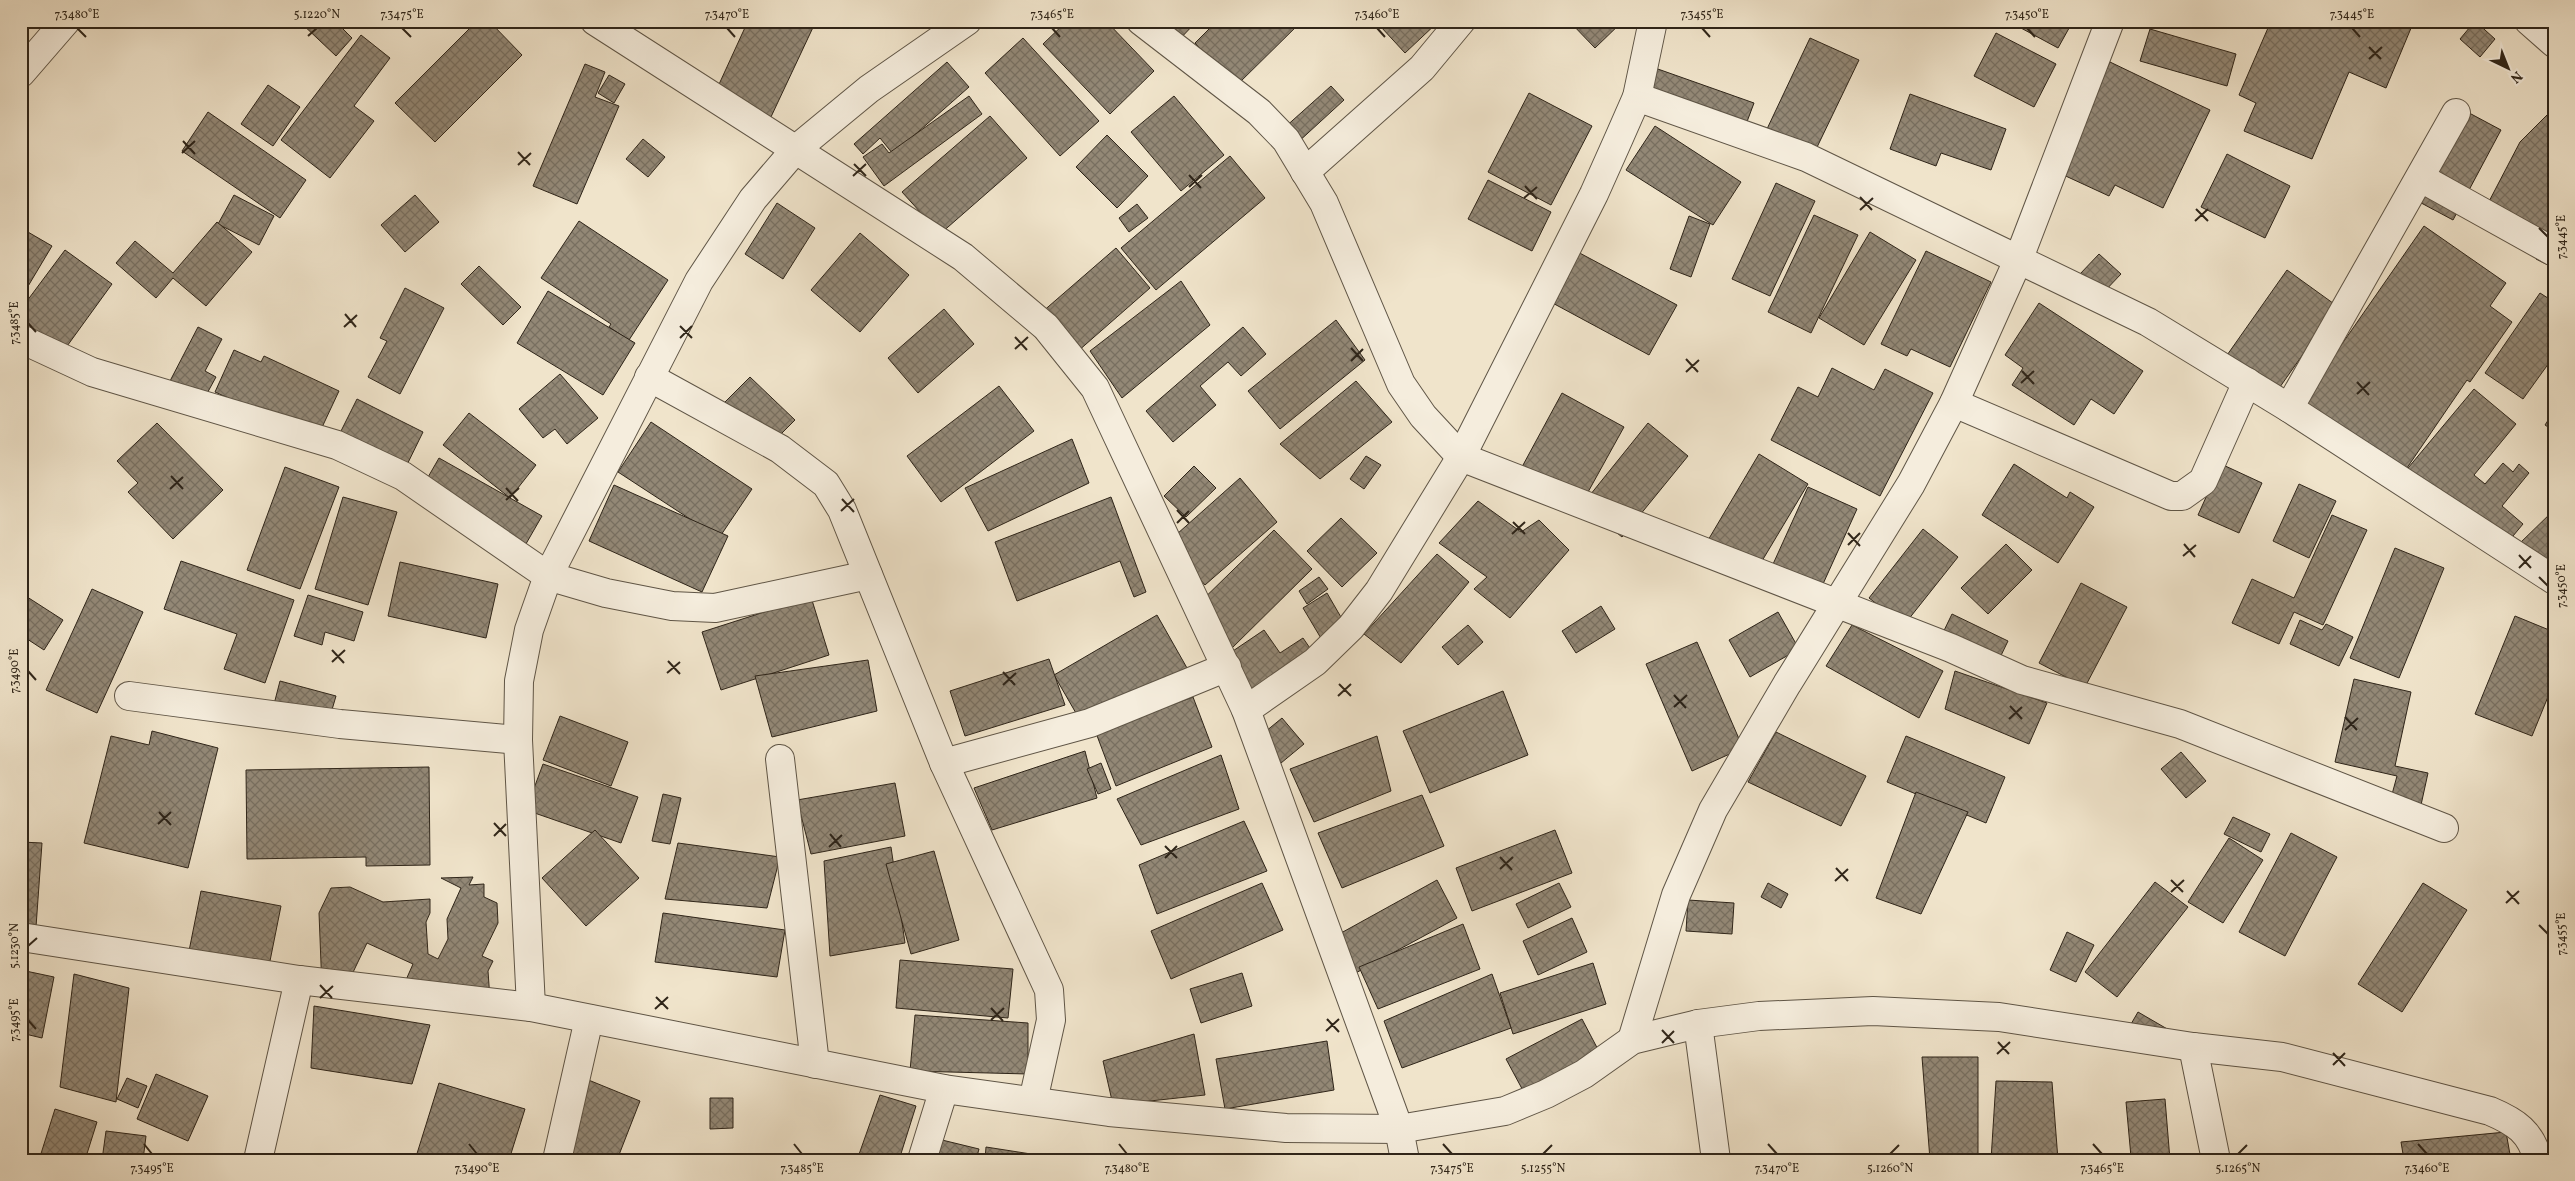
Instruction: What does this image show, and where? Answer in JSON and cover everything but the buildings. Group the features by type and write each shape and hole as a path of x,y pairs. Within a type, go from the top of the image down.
{"street":[{"path":"21,73 66,21"},
{"path":"594,21 964,257 1046,327 1095,388 1246,710 1399,1129 1405,1160"},
{"path":"531,1007 518,740 518,681 529,630 548,576 699,281 753,199 795,150 869,89 967,21"},
{"path":"1141,21 1259,112 1286,140 1324,203 1402,384 1422,416 1461,457 1951,648 2022,680 2180,724 2444,828"},
{"path":"1305,172 1422,68 1461,21"},
{"path":"1246,710 1315,662 1351,627 1379,591 1461,457 1594,194 1637,97 1653,21"},
{"path":"1632,1040 1676,895 1713,810 1911,484 1954,403 2019,258 2110,21"},
{"path":"2529,21 2554,43"},
{"path":"1637,97 1806,157 2019,258 2148,322 2289,408 2554,580"},
{"path":"2289,408 2421,178 2456,113"},
{"path":"2421,178 2554,252"},
{"path":"21,339 92,372 337,445 374,461 403,476 548,576 606,593 672,606 715,608 868,575"},
{"path":"649,377 780,449 826,484 842,510 944,763 1049,990 1051,1020 1033,1101"},
{"path":"1954,403 2171,496 2182,496 2203,481 2247,382"},
{"path":"944,763 1090,723 1227,667"},
{"path":"129,696 340,724 518,740"},
{"path":"780,759 815,1064"},
{"path":"21,937 299,980 531,1007 944,1089 1109,1112 1286,1128 1399,1129 1505,1111 1546,1094 1584,1074 1632,1040 1698,1024 1759,1016 1873,1011 1999,1017 2193,1047 2282,1057 2490,1111 2511,1119 2523,1130 2534,1144 2538,1160"},
{"path":"258,1160 299,980"},
{"path":"557,1160 589,1019"},
{"path":"1698,1024 1716,1160"},
{"path":"2193,1047 2216,1160"},
{"path":"922,1160 944,1089"}]}
